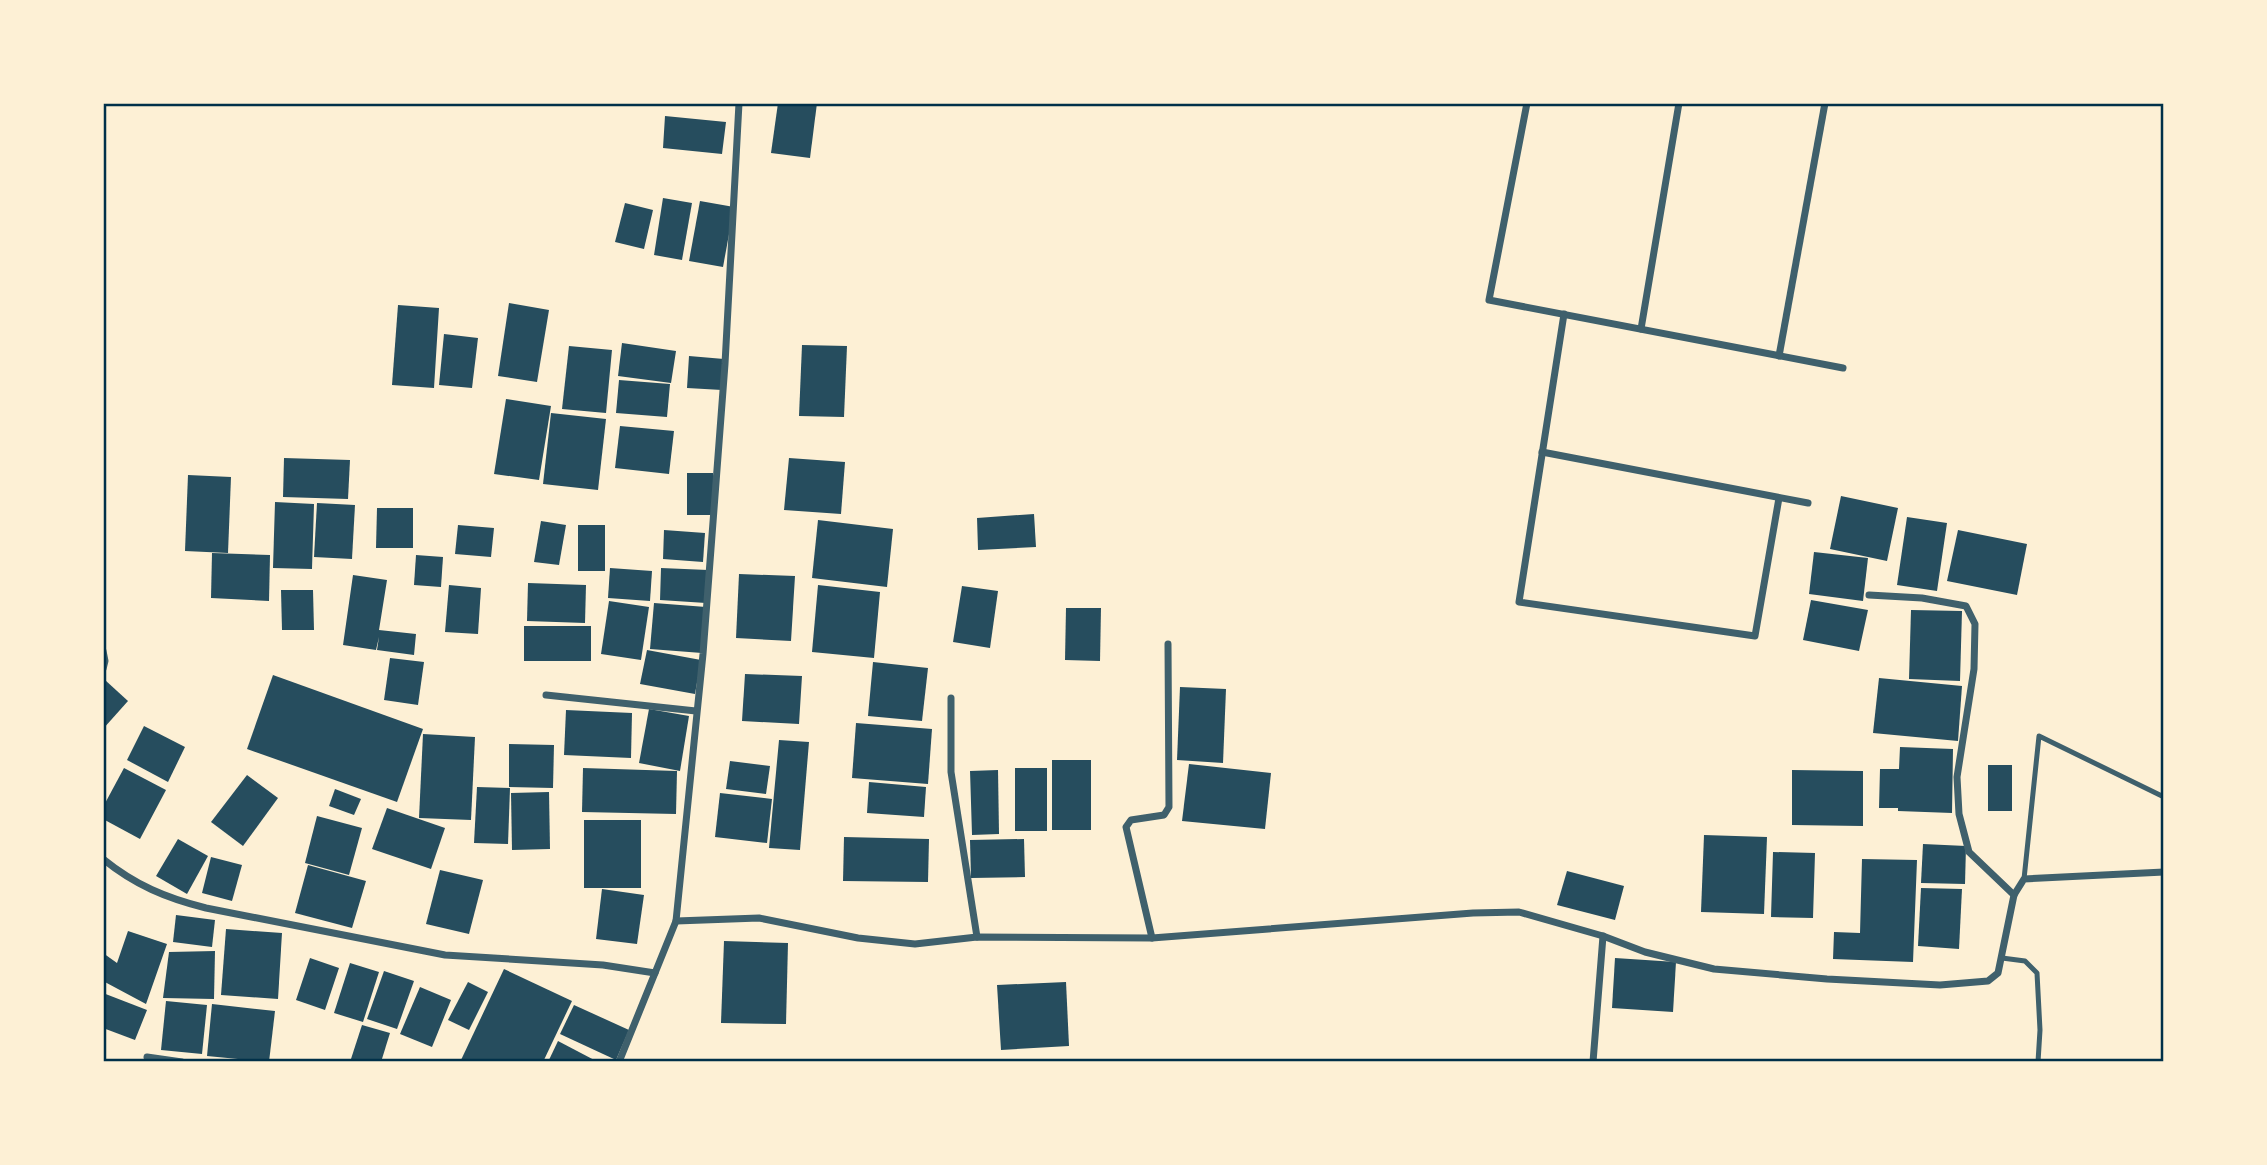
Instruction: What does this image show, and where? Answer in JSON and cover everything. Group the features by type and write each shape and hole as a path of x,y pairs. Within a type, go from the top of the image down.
{"street":[{"path":"619,1062 676,921 714,525 735,215 739,103"},
{"path":"1527,103 1489,300 1843,368"},
{"path":"1641,329 1679,103"},
{"path":"1779,356 1825,103"},
{"path":"1564,314 1519,602 1755,636 1779,498"},
{"path":"1542,452 1808,503"},
{"path":"1869,595 1922,598 1966,606 1975,624 1974,669 1957,777 1959,814 1969,852 2014,895"},
{"path":"1152,938 1126,827 1132,820 1164,816 1169,807 1168,644"},
{"path":"103,652 103,669"},
{"path":"546,695 696,711"},
{"path":"951,698 951,772 977,937"},
{"path":"103,859 147,888 170,899 219,911 445,955 603,965 655,974"},
{"path":"676,921 759,918 858,938 915,944 977,937 1152,938 1473,913 1519,912 1603,936 1645,952 1714,969 1940,985 1988,981 1998,973 2014,895 2024,879 2164,872"},
{"path":"1593,1062 1603,936"},
{"path":"147,1057 182,1062"}],"lane":[{"path":"2024,879 2039,736 2164,797"},
{"path":"2002,958 2025,961 2038,973 2038,1062"}],"building":[{"path":"778,103 817,103 810,158 771,153"},
{"path":"665,116 726,122 722,154 663,148"},
{"path":"663,198 692,203 682,260 654,255"},
{"path":"700,201 734,207 723,267 689,261"},
{"path":"625,203 653,210 644,249 615,242"},
{"path":"509,303 549,310 537,382 498,376"},
{"path":"398,305 439,308 434,388 392,385"},
{"path":"444,334 478,338 472,388 439,385"},
{"path":"622,343 676,351 671,383 618,376"},
{"path":"802,345 847,346 844,417 799,416"},
{"path":"569,346 612,350 606,413 562,409"},
{"path":"689,356 724,359 722,390 687,388"},
{"path":"619,380 670,384 667,417 616,413"},
{"path":"506,399 551,406 539,480 494,474"},
{"path":"551,413 606,419 598,490 543,484"},
{"path":"620,426 674,431 669,474 615,468"},
{"path":"284,458 350,460 348,499 283,497"},
{"path":"789,458 845,462 841,514 784,510"},
{"path":"687,473 713,473 713,515 687,515"},
{"path":"188,475 231,477 228,553 185,551"},
{"path":"1841,496 1898,508 1887,561 1830,549"},
{"path":"275,502 314,504 312,569 273,568"},
{"path":"317,503 355,505 352,559 314,557"},
{"path":"377,508 413,508 413,548 376,548"},
{"path":"1034,514 1036,547 978,550 977,518"},
{"path":"1907,517 1947,523 1937,591 1897,585"},
{"path":"818,520 893,529 887,587 812,578"},
{"path":"541,521 566,525 559,565 534,562"},
{"path":"458,525 494,528 491,557 455,554"},
{"path":"578,525 605,525 605,571 578,571"},
{"path":"664,530 705,533 703,562 663,559"},
{"path":"1958,530 2027,544 2017,595 1947,581"},
{"path":"1814,552 1868,558 1863,601 1809,594"},
{"path":"212,553 270,555 269,601 211,598"},
{"path":"416,555 443,557 441,587 414,585"},
{"path":"610,568 652,571 650,601 608,598"},
{"path":"661,568 708,570 706,603 660,600"},
{"path":"739,574 795,576 791,641 736,638"},
{"path":"353,575 387,580 379,630 416,634 414,655 377,650 379,637 376,650 343,645"},
{"path":"528,583 586,585 585,623 527,621"},
{"path":"449,585 481,588 478,634 445,632"},
{"path":"818,585 880,592 874,658 812,652"},
{"path":"962,586 998,591 990,648 953,642"},
{"path":"281,590 313,590 314,630 282,630"},
{"path":"1811,600 1868,610 1859,651 1803,640"},
{"path":"609,601 649,607 641,660 601,654"},
{"path":"654,603 706,607 702,653 650,649"},
{"path":"1066,608 1101,608 1100,661 1065,660"},
{"path":"1911,610 1962,611 1960,681 1909,679"},
{"path":"524,626 591,626 591,661 524,661"},
{"path":"647,650 701,660 695,694 640,684"},
{"path":"390,658 424,662 418,705 384,700"},
{"path":"873,662 928,668 922,721 868,716"},
{"path":"745,674 802,676 799,724 742,721"},
{"path":"273,675 423,729 397,802 247,749"},
{"path":"1879,678 1962,686 1958,741 1873,733"},
{"path":"105,680 128,701 103,729 103,682"},
{"path":"1180,687 1226,689 1223,763 1177,760"},
{"path":"649,709 689,716 680,771 639,763"},
{"path":"566,710 632,713 631,758 564,755"},
{"path":"856,723 932,729 928,784 852,778"},
{"path":"144,726 185,747 168,782 127,760"},
{"path":"423,734 475,737 471,820 419,818"},
{"path":"779,740 809,742 800,850 769,848"},
{"path":"509,744 554,745 553,788 509,787"},
{"path":"1900,747 1953,749 1952,813 1879,808 1880,769 1899,769"},
{"path":"1052,760 1091,760 1091,830 1052,830"},
{"path":"730,761 770,766 766,794 726,789"},
{"path":"1189,764 1271,773 1265,829 1182,821"},
{"path":"1988,765 2012,765 2012,811 1988,811"},
{"path":"124,768 166,790 140,839 103,819 103,807"},
{"path":"583,768 677,771 676,814 582,812"},
{"path":"1015,768 1047,768 1047,831 1015,831"},
{"path":"998,770 999,834 972,835 970,771"},
{"path":"1792,770 1863,771 1863,826 1792,825"},
{"path":"247,775 278,798 243,846 211,822"},
{"path":"869,782 926,787 924,817 867,813"},
{"path":"477,787 510,788 508,844 474,843"},
{"path":"335,789 361,799 354,815 329,806"},
{"path":"549,792 550,849 512,850 511,793"},
{"path":"720,793 772,799 767,843 715,837"},
{"path":"387,808 445,828 431,869 372,849"},
{"path":"317,816 362,828 349,875 305,863"},
{"path":"584,820 641,820 641,888 584,888"},
{"path":"1704,835 1767,837 1764,914 1701,912"},
{"path":"844,837 929,839 928,882 843,881"},
{"path":"178,839 208,856 187,894 156,876"},
{"path":"1024,839 1025,877 971,878 970,840"},
{"path":"1923,844 1966,846 1965,884 1921,883"},
{"path":"1773,852 1815,853 1813,918 1771,917"},
{"path":"211,857 242,865 232,901 202,893"},
{"path":"1862,859 1917,860 1913,962 1833,959 1834,932 1860,933"},
{"path":"308,865 366,881 352,928 295,913"},
{"path":"440,870 483,880 469,934 426,924"},
{"path":"1567,871 1624,886 1615,920 1557,905"},
{"path":"1921,888 1962,889 1959,949 1918,946"},
{"path":"602,889 644,895 637,944 596,939"},
{"path":"176,915 215,920 212,947 173,942"},
{"path":"226,929 282,933 278,999 221,995"},
{"path":"128,931 167,944 146,1004 103,981 103,953 117,963"},
{"path":"724,941 788,943 786,1024 721,1023"},
{"path":"215,951 214,999 163,998 169,952"},
{"path":"310,958 339,968 325,1010 296,1000"},
{"path":"1615,958 1676,962 1673,1012 1612,1008"},
{"path":"350,963 379,972 363,1022 334,1013"},
{"path":"504,969 572,1001 543,1062 463,1062 461,1060"},
{"path":"384,971 414,981 397,1029 367,1019"},
{"path":"468,982 488,992 469,1030 448,1020"},
{"path":"1066,982 1069,1046 1001,1050 997,985"},
{"path":"420,987 451,1000 432,1047 400,1034"},
{"path":"103,993 147,1010 135,1040 103,1028"},
{"path":"166,1001 207,1005 202,1054 161,1050"},
{"path":"212,1004 275,1011 269,1062 207,1056"},
{"path":"574,1005 629,1030 616,1060 560,1034"},
{"path":"362,1025 390,1033 381,1062 350,1062"},
{"path":"558,1041 598,1062 548,1062"}]}
